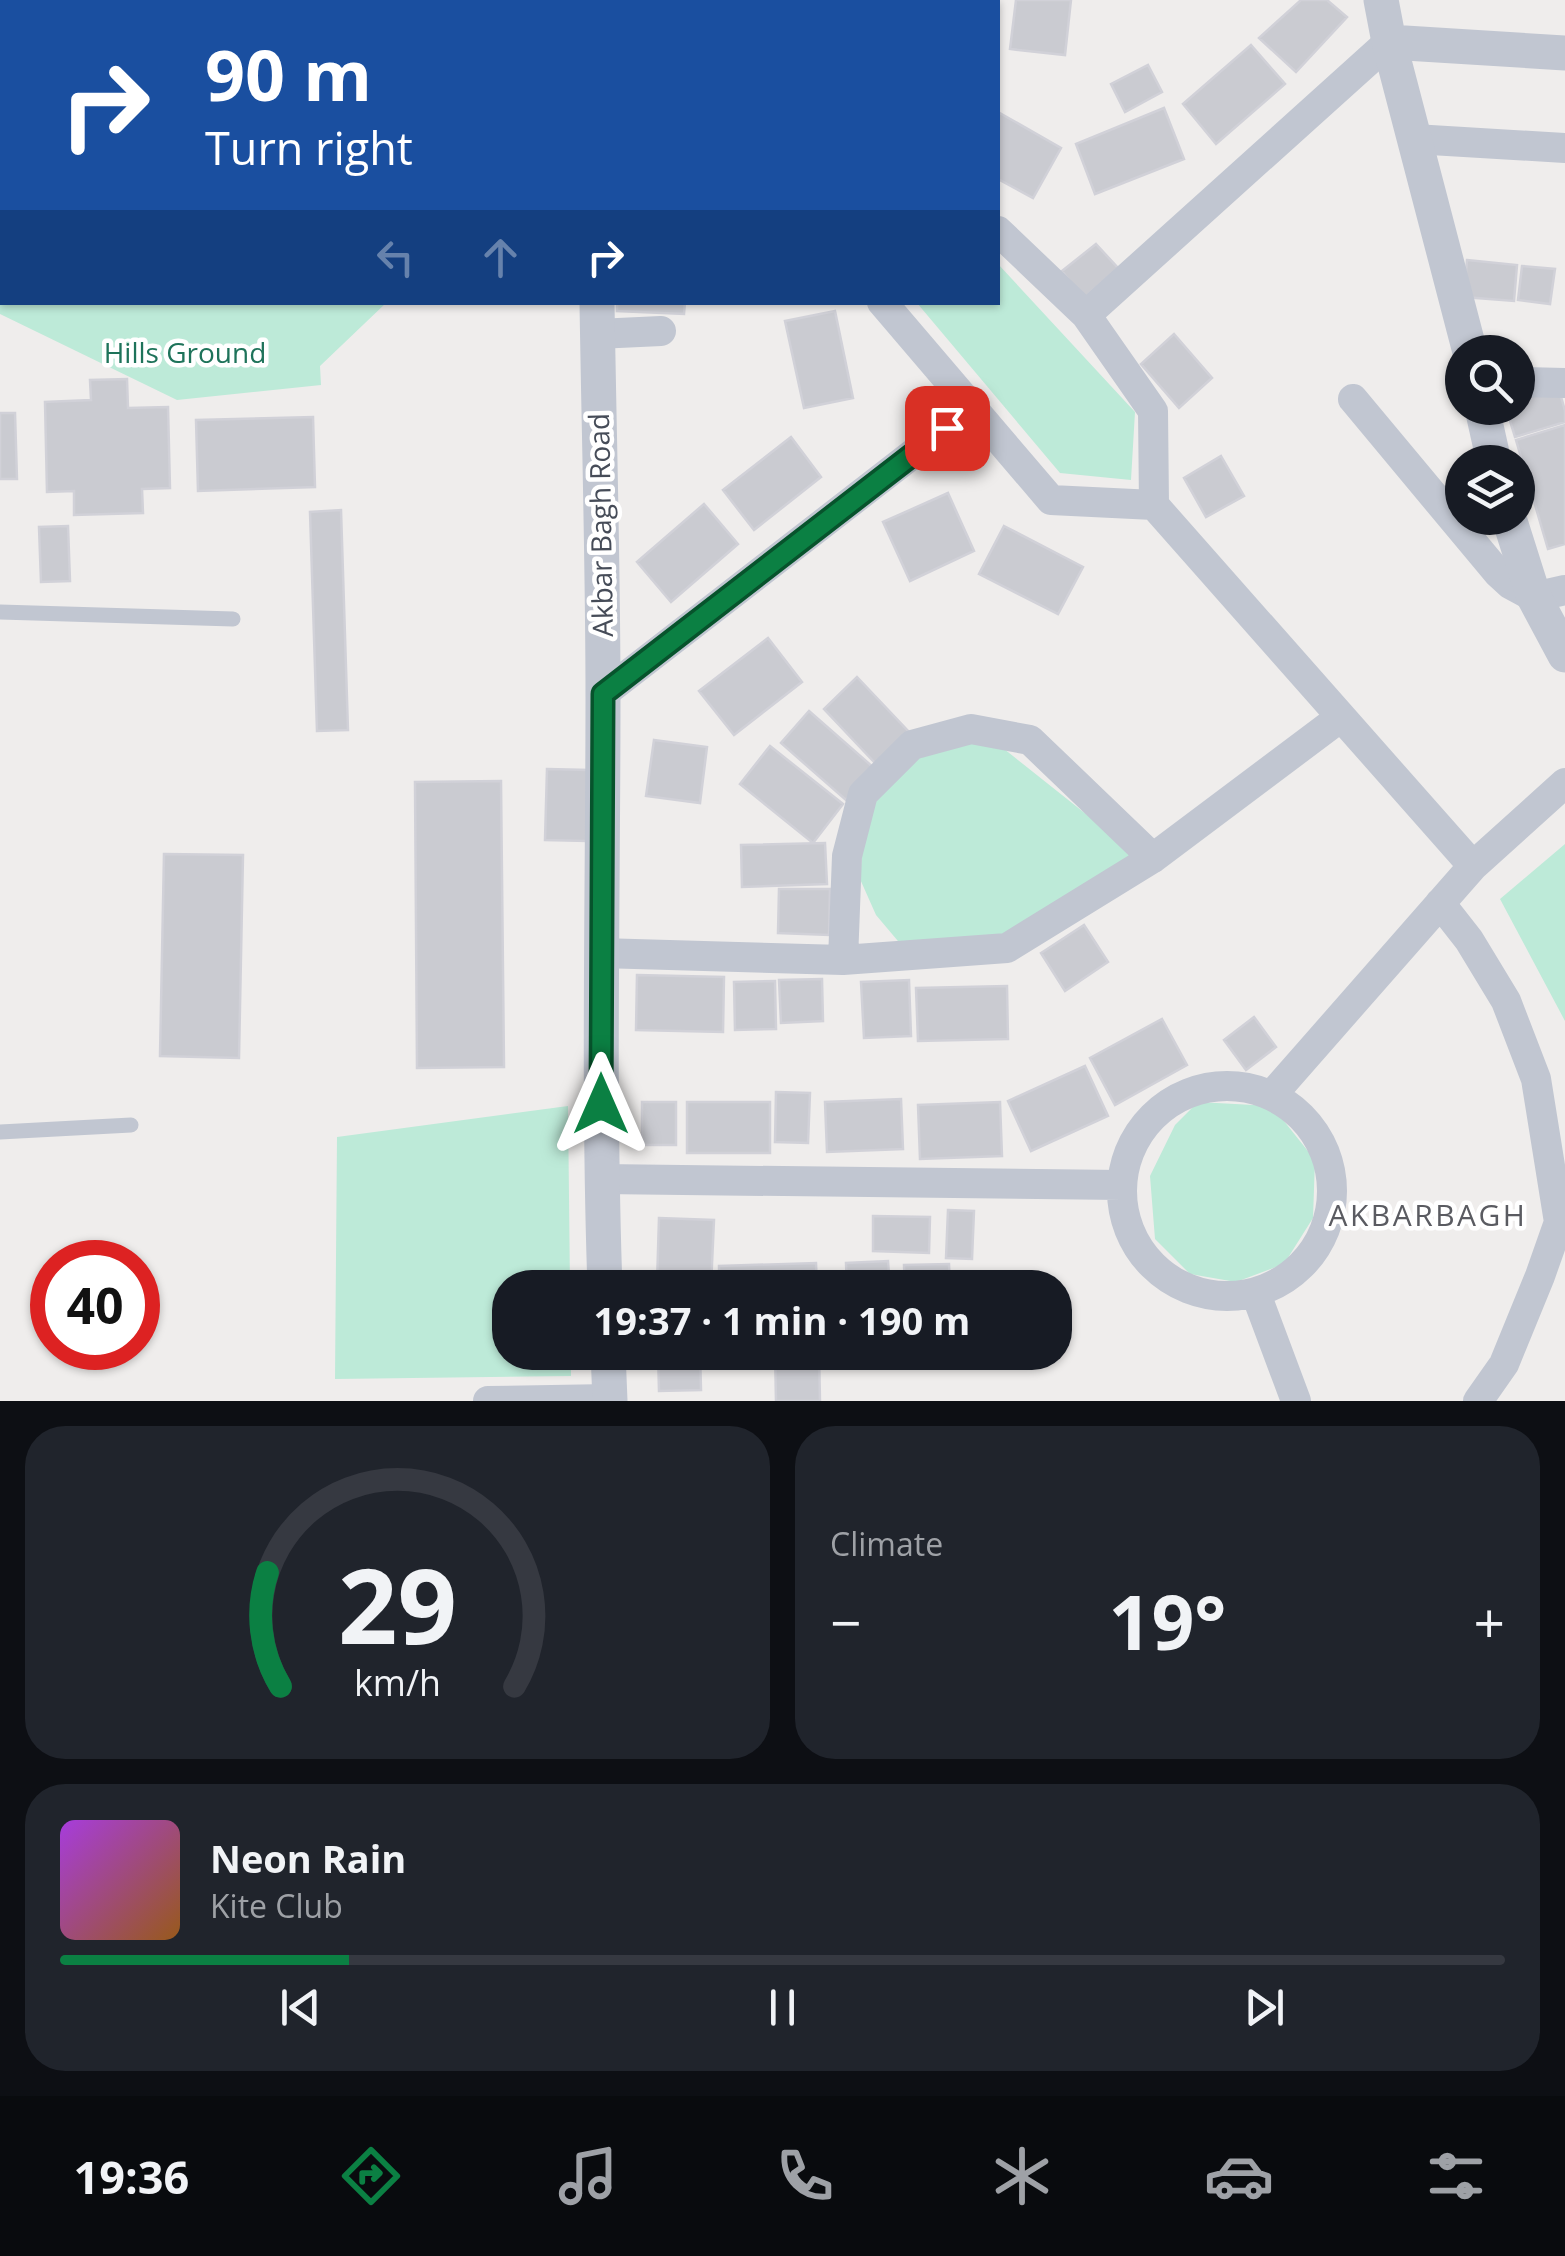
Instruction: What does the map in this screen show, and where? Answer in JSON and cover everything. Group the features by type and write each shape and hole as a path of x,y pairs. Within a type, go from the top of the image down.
{"street":[{"path":"1381,0 1466,335"},
{"path":"1086,314 1389,42 1565,53"},
{"path":"1414,140 1565,148"},
{"path":"1000,233 1086,314 1153,411 1154,505 1473,866"},
{"path":"885,305 1052,500 1154,505"},
{"path":"597,318 661,331"},
{"name":"Akbar Bagh Road","path":"597,318 605,1270"},
{"path":"1535,382 1565,383"},
{"path":"1353,399 1484,559 1510,584 1550,594"},
{"path":"603,694 972,408"},
{"path":"1518,535 1550,594 1565,654"},
{"path":"600,952 843,960 1007,948 1153,858 1340,716"},
{"path":"843,960 846,856 863,794 912,745 970,729 1030,740 1153,858"},
{"path":"1272,1095 1473,866 1565,783"},
{"path":"1440,903 1469,940 1506,1001 1536,1079 1562,1224 1504,1364 1478,1401"},
{"path":"1212,1086 1249,1087 1272,1095 1302,1117 1326,1155 1333,1192 1323,1237 1302,1267 1256,1294 1218,1298 1183,1288 1166,1278 1140,1252 1124,1218 1121,1185 1130,1149 1159,1110 1191,1091 1212,1086"},
{"path":"602,1179 1121,1185"},
{"path":"1256,1294 1296,1401"},
{"path":"488,1401 610,1400 609,1370"}],"lane":[{"path":"0,612 232,619"},
{"path":"0,1132 131,1126"}],"green space":[{"path":"1000,266 1135,412 1131,480 1060,473 919,305 1000,305"},
{"name":"Hills Ground","path":"0,305 384,305 320,366 321,385 177,400 0,314"},
{"path":"984,733 1140,857 1003,942 903,947 876,915 860,879 865,816 893,778 926,746"},
{"path":"1565,844 1565,1021 1500,899"},
{"path":"1198,1102 1272,1106 1315,1160 1313,1218 1284,1264 1236,1282 1190,1274 1155,1239 1150,1176 1175,1125"},
{"path":"568,1106 570,1270 492,1270 492,1370 571,1370 571,1376 335,1379 337,1137"}],"building":[{"path":"1016,0 1071,0 1065,55 1010,49"},
{"path":"1301,0 1327,0 1347,17 1296,72 1259,38"},
{"path":"1251,45 1285,84 1216,144 1183,104"},
{"path":"1148,65 1162,92 1125,112 1111,84"},
{"path":"1164,108 1184,159 1095,194 1076,144"},
{"path":"1000,113 1061,148 1033,198 1000,180"},
{"path":"1096,244 1118,268 1083,299 1062,271"},
{"path":"1467,260 1517,265 1514,301 1464,297"},
{"path":"1522,266 1555,269 1550,304 1518,300"},
{"path":"617,305 685,305 684,314 617,311"},
{"path":"835,311 853,398 804,408 785,321"},
{"path":"1174,334 1212,378 1179,408 1141,364"},
{"path":"127,379 128,408 168,407 170,488 142,489 143,513 74,515 74,491 47,492 45,402 91,400 90,380"},
{"path":"1558,386 1565,422 1515,437 1511,425 1535,425 1535,393"},
{"path":"0,413 15,413 17,479 0,479"},
{"path":"313,417 315,487 198,491 196,420"},
{"path":"1565,425 1565,544 1548,549 1535,505 1535,445 1517,445 1516,440"},
{"path":"791,437 821,477 754,530 723,490"},
{"path":"1221,456 1244,496 1206,517 1184,478"},
{"path":"948,493 974,551 910,581 883,522"},
{"path":"704,504 738,544 671,602 637,562"},
{"path":"341,510 348,730 317,731 310,512"},
{"path":"68,526 70,581 41,582 39,527"},
{"path":"1004,526 1083,567 1058,614 979,574"},
{"path":"768,638 802,682 734,735 699,691"},
{"path":"857,677 909,732 876,764 824,709"},
{"path":"809,711 874,768 846,800 781,743"},
{"path":"654,740 707,747 700,803 646,796"},
{"path":"770,746 843,804 813,843 740,784"},
{"path":"547,769 589,770 587,841 545,840"},
{"path":"501,781 504,1067 417,1068 415,782"},
{"path":"825,843 827,884 742,887 741,845"},
{"path":"164,854 243,855 239,1058 160,1056"},
{"path":"779,889 830,889 829,935 778,933"},
{"path":"1084,925 1108,962 1065,991 1041,953"},
{"path":"637,975 724,977 723,1032 636,1030"},
{"path":"822,979 823,1021 781,1023 779,980"},
{"path":"909,980 911,1036 864,1038 861,982"},
{"path":"775,981 776,1029 735,1030 734,982"},
{"path":"1007,986 1008,1039 918,1041 916,988"},
{"path":"1254,1017 1276,1047 1246,1070 1224,1040"},
{"path":"1162,1019 1187,1065 1115,1105 1090,1058"},
{"path":"1085,1066 1108,1116 1031,1151 1008,1101"},
{"path":"776,1092 810,1093 808,1143 775,1142"},
{"path":"901,1099 903,1149 827,1152 825,1102"},
{"path":"642,1102 676,1102 676,1145 642,1145"},
{"path":"687,1102 770,1102 770,1153 687,1153"},
{"path":"1000,1102 1002,1156 920,1159 918,1105"},
{"path":"948,1210 974,1211 972,1259 946,1258"},
{"path":"873,1216 930,1217 929,1253 873,1251"},
{"path":"659,1218 714,1220 712,1270 657,1270"},
{"path":"888,1261 889,1270 846,1270 846,1263"},
{"path":"816,1263 816,1270 719,1270 719,1266"},
{"path":"949,1264 949,1270 904,1270 904,1265"},
{"path":"658,1370 700,1370 701,1390 659,1391"},
{"path":"775,1370 819,1370 820,1401 776,1401"}],"district":[{"name":"AKBARBAGH","path":"1428,1214"}],"route":[{"path":"601,1104 603,694 947,428"}]}
